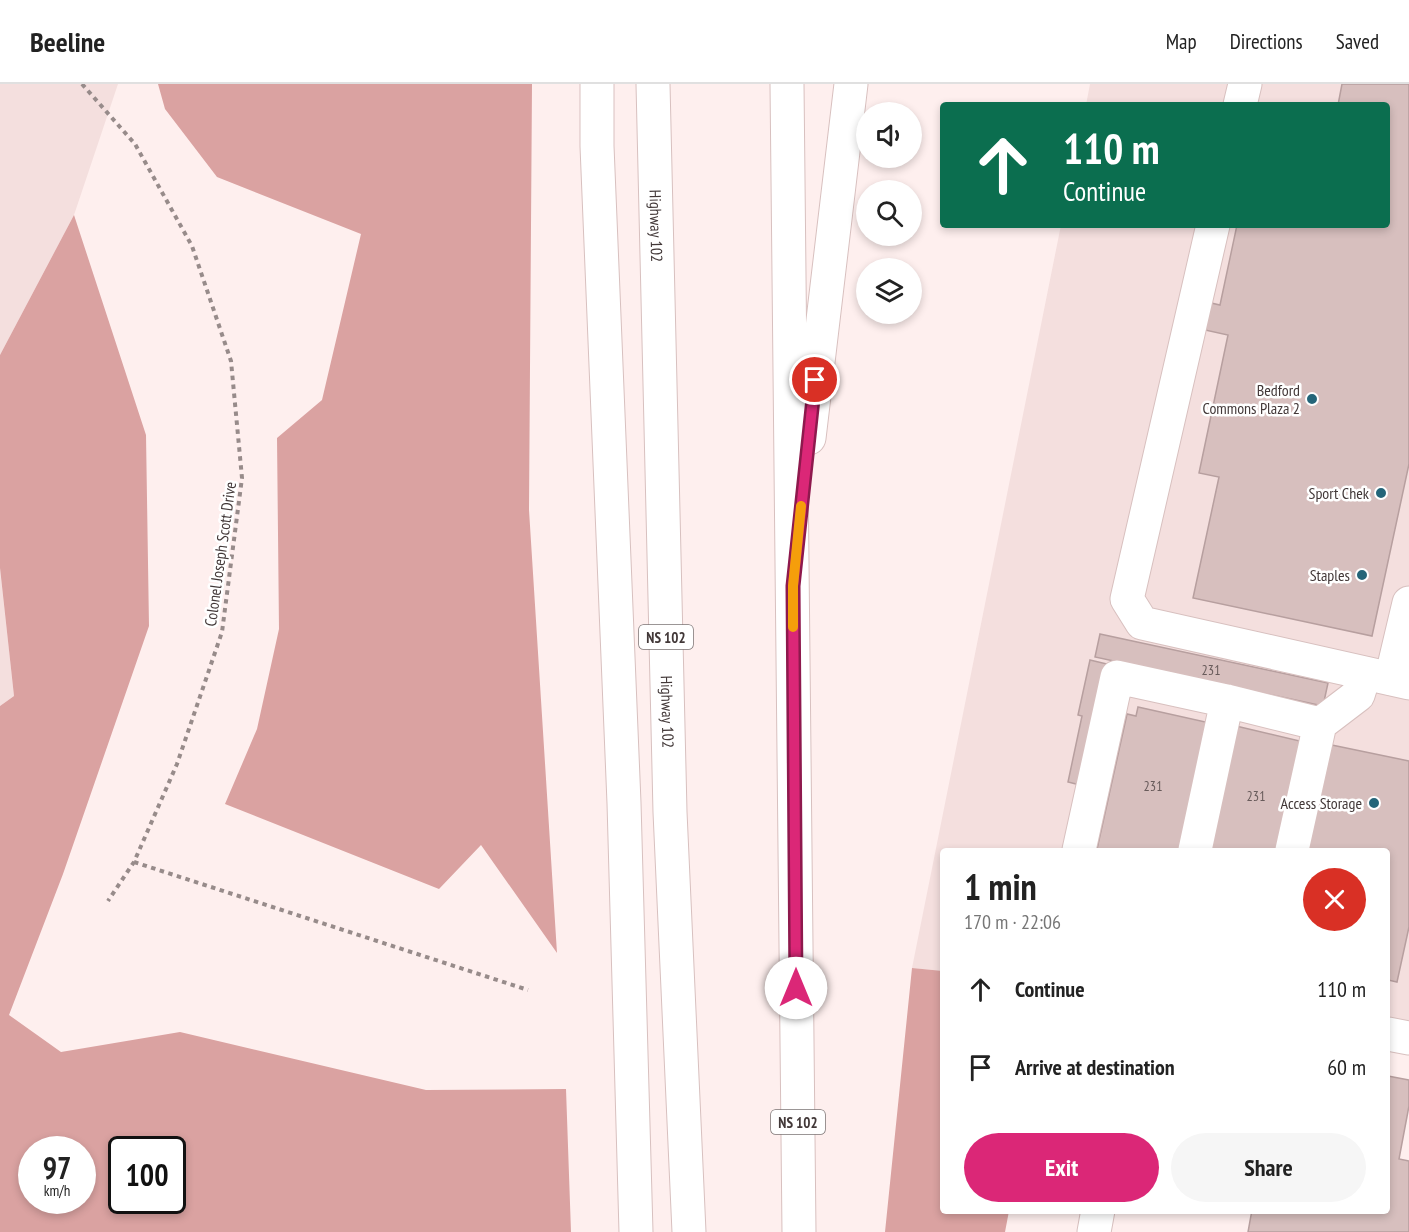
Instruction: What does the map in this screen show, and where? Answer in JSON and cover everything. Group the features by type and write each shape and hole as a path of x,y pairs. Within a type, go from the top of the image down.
{"main road":[{"path":"587,84 597,146"},
{"path":"597,84 597,146 624,804 636,1232"},
{"name":"Highway 102","path":"653,84 670,812 689,1232"},
{"name":"NS 102","path":"787,84 799,1232"},
{"path":"793,586 817,357 851,84"},
{"path":"1241,102 1245,84"},
{"path":"1212,228 1126,599 1142,623 1388,679"},
{"path":"1292,848 1320,724 1358,695 1388,679 1409,603"},
{"path":"1079,848 1117,677 1320,724"},
{"path":"1195,848 1227,701"},
{"path":"1390,1034 1409,1038"},
{"path":"632,1129 651,1232"},
{"path":"1094,1232 1097,1214"}],"path":[{"name":"Colonel Joseph Scott Drive","path":"82,84 135,144 192,246 231,361 242,478 222,632 177,764 134,862 108,901"},
{"path":"134,862 528,990"}],"shaded area":[{"path":"0,84 118,84 74,215 0,355"},
{"path":"158,84 532,84 529,510 557,953 481,845 439,889 225,804 257,729 279,629 277,438 322,400 361,234 217,177 165,109"},
{"path":"1090,84 1409,84 1409,1047 1390,1043 1390,848 940,848 940,971 912,968 1060,228 1390,228 1390,102 1087,102"},
{"path":"74,215 146,435 149,626 63,874 9,1015 61,1052 180,1032 426,1090 566,1089 571,1232 0,1232 0,706 14,696 0,568 0,355"},
{"path":"0,569 14,696 0,706"},
{"path":"912,968 940,971 940,1214 1008,1214 1005,1232 885,1232"}],"building":[{"name":"Bedford Commons Plaza 2","path":"1342,84 1409,84 1409,464 1372,636 1193,598 1219,477 1199,473 1228,335 1205,330 1211,303 1220,305 1236,228 1390,228 1390,102 1339,102"},
{"path":"1100,634 1328,683 1323,706 1095,657"},
{"path":"1090,660 1107,664 1080,785 1068,782 1082,716 1078,715"},
{"path":"1138,707 1210,723 1181,848 1097,848 1127,714 1136,716"},
{"path":"1236,726 1304,742 1281,848 1208,848"},
{"path":"1327,744 1409,761 1409,927 1397,982 1390,980 1390,848 1304,848"},
{"path":"1390,1076 1409,1080 1409,1106 1399,1159 1409,1161 1409,1232 1248,1232 1251,1214 1390,1214"}],"slow traffic":[{"path":"793,627 793,586 801,506"}],"place":[{"name":"Bedford Commons Plaza 2","path":"1312,399"},
{"name":"Sport Chek","path":"1381,493"},
{"name":"Staples","path":"1362,575"},
{"name":"Access Storage","path":"1374,803"}],"route":[{"path":"796,988 793,586 815,380"}]}
